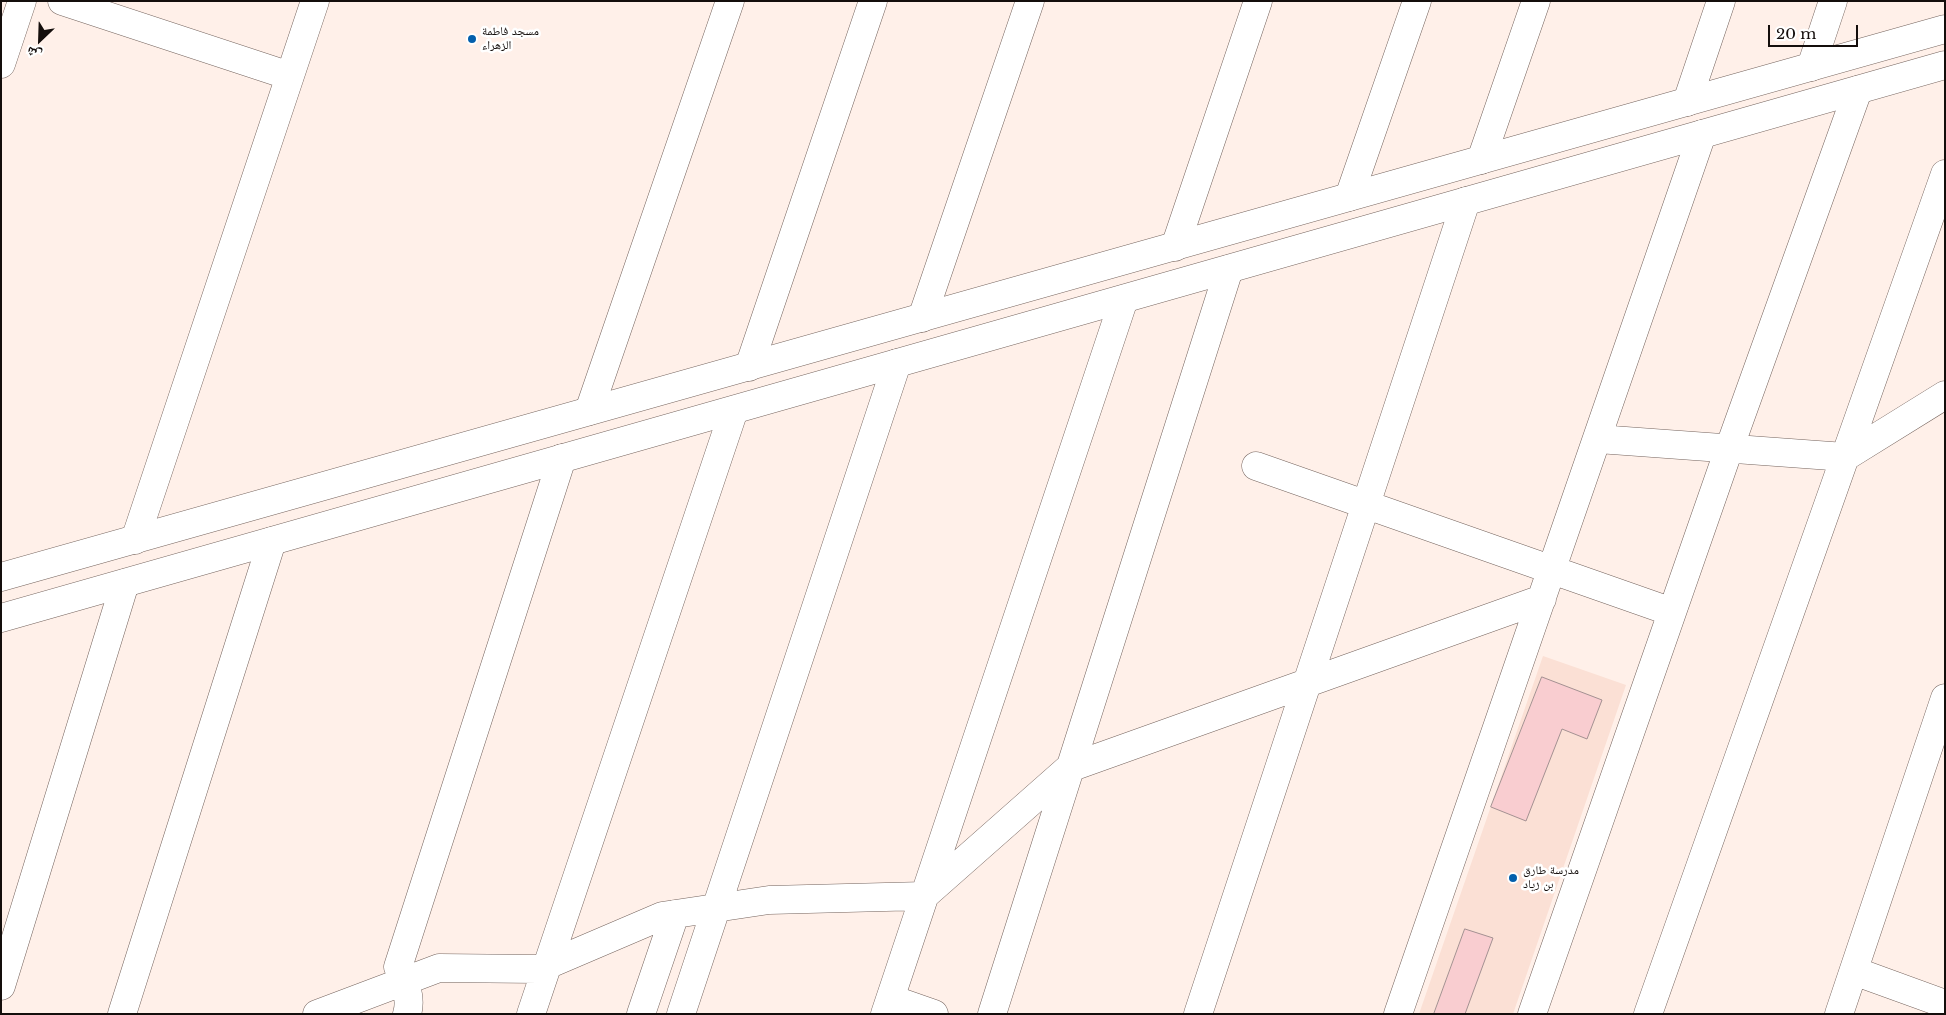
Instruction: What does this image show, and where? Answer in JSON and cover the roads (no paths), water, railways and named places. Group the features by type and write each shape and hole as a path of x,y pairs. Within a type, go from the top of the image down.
{"street":[{"path":"1,64 22,1"},
{"path":"62,1 290,76"},
{"path":"135,540 314,1"},
{"path":"589,411 730,1"},
{"path":"749,367 873,1"},
{"path":"922,318 1030,1"},
{"path":"1175,247 1258,1"},
{"path":"1349,197 1416,1"},
{"path":"1481,160 1536,1"},
{"path":"1687,102 1720,1"},
{"path":"1811,67 1833,1"},
{"path":"1,578 1945,29"},
{"path":"1,618 1945,65"},
{"path":"1532,1014 1729,448 1858,90"},
{"path":"1398,1014 1702,134"},
{"path":"1648,1014 1945,174"},
{"path":"1198,1014 1466,202"},
{"path":"992,1014 1229,269"},
{"path":"934,1014 888,1006 1124,299"},
{"path":"681,1014 898,363"},
{"path":"1598,439 1845,457 1945,395"},
{"path":"531,1014 734,410"},
{"path":"408,1014 410,1006 405,980 398,968 562,458"},
{"path":"1256,466 1672,612"},
{"path":"122,1014 272,541"},
{"path":"1,986 125,583"},
{"path":"317,1014 438,968 538,969 662,916 769,900 924,896 1069,768 1542,599"},
{"path":"1839,1014 1945,698"},
{"path":"641,1014 675,914"},
{"path":"1854,970 1945,1004"}],"place":[{"name":"مسجد فاطمة الزهراء","path":"472,39"},
{"name":"مدرسة طارق بن زياد","path":"1513,878"}]}
